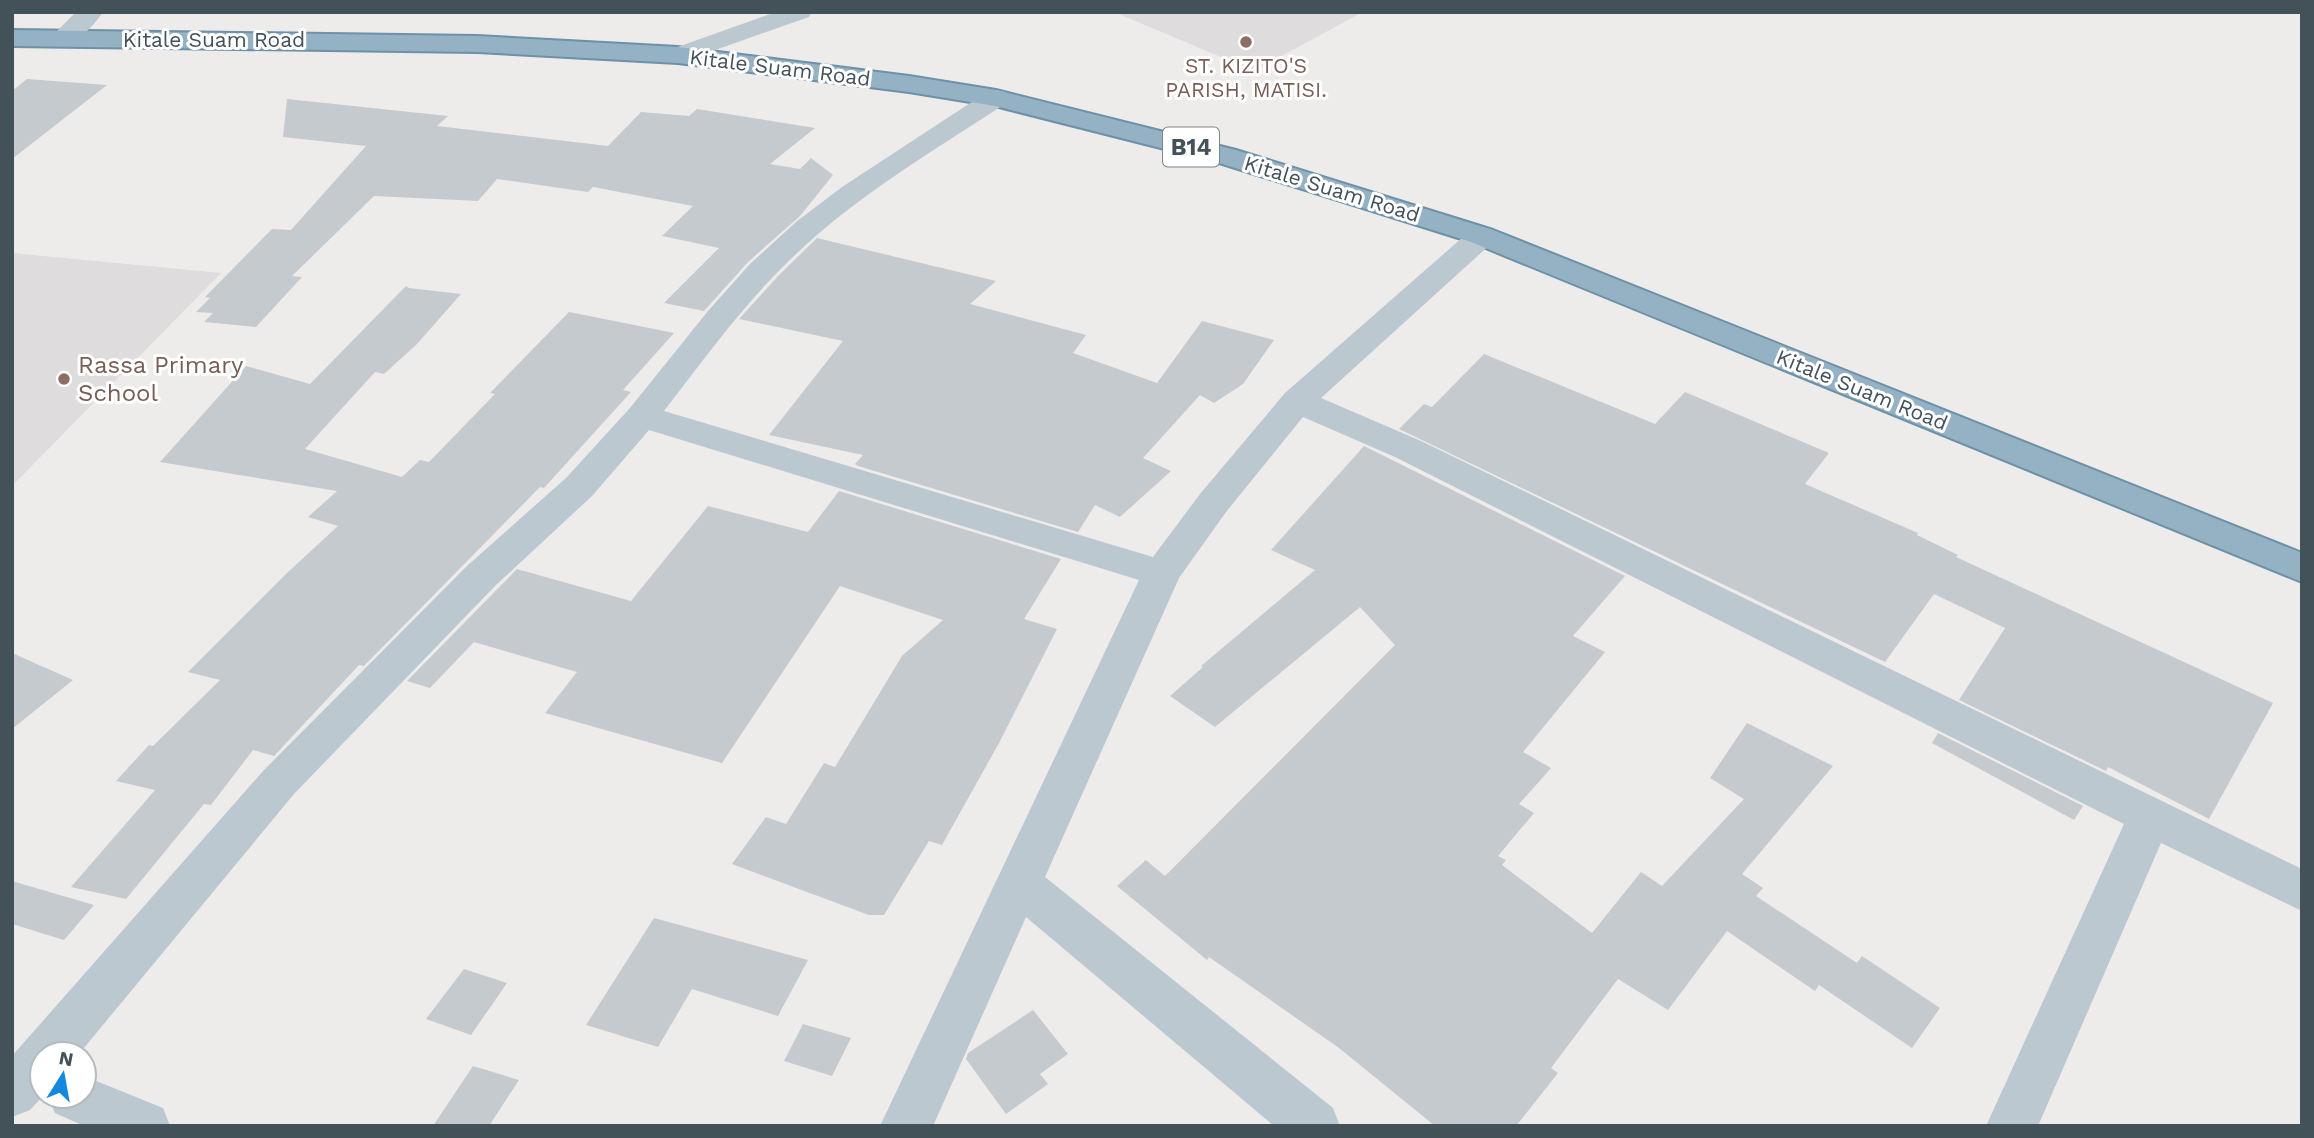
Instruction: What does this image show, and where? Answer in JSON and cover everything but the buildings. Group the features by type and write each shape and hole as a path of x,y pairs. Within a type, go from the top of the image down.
{"highway":[{"name":"Kitale Suam Road","path":"12,38 451,43 678,55 909,83 996,97 1226,156 1482,236 2302,568"}],"street":[{"path":"62,38 91,12"},
{"path":"678,55 800,12"},
{"path":"62,1040 279,782 481,576 579,487 642,416 726,311 806,228 902,158 996,97"},
{"path":"906,1126 1162,573 1213,503 1297,401 1482,236"},
{"path":"1297,401 1408,449 2302,891"},
{"path":"642,416 1162,573"},
{"path":"2012,1126 2150,817"},
{"path":"1020,884 1314,1126"},
{"path":"98,1107 144,1126"}],"shaded area":[{"name":"ST. KIZITO'S PARISH, MATISI.","path":"1114,12 1363,12 1254,71"},
{"name":"Rassa Primary School","path":"12,253 221,273 12,486"}],"place":[{"name":"ST. KIZITO'S PARISH, MATISI.","path":"1246,42"},
{"name":"Rassa Primary School","path":"64,379"}]}
